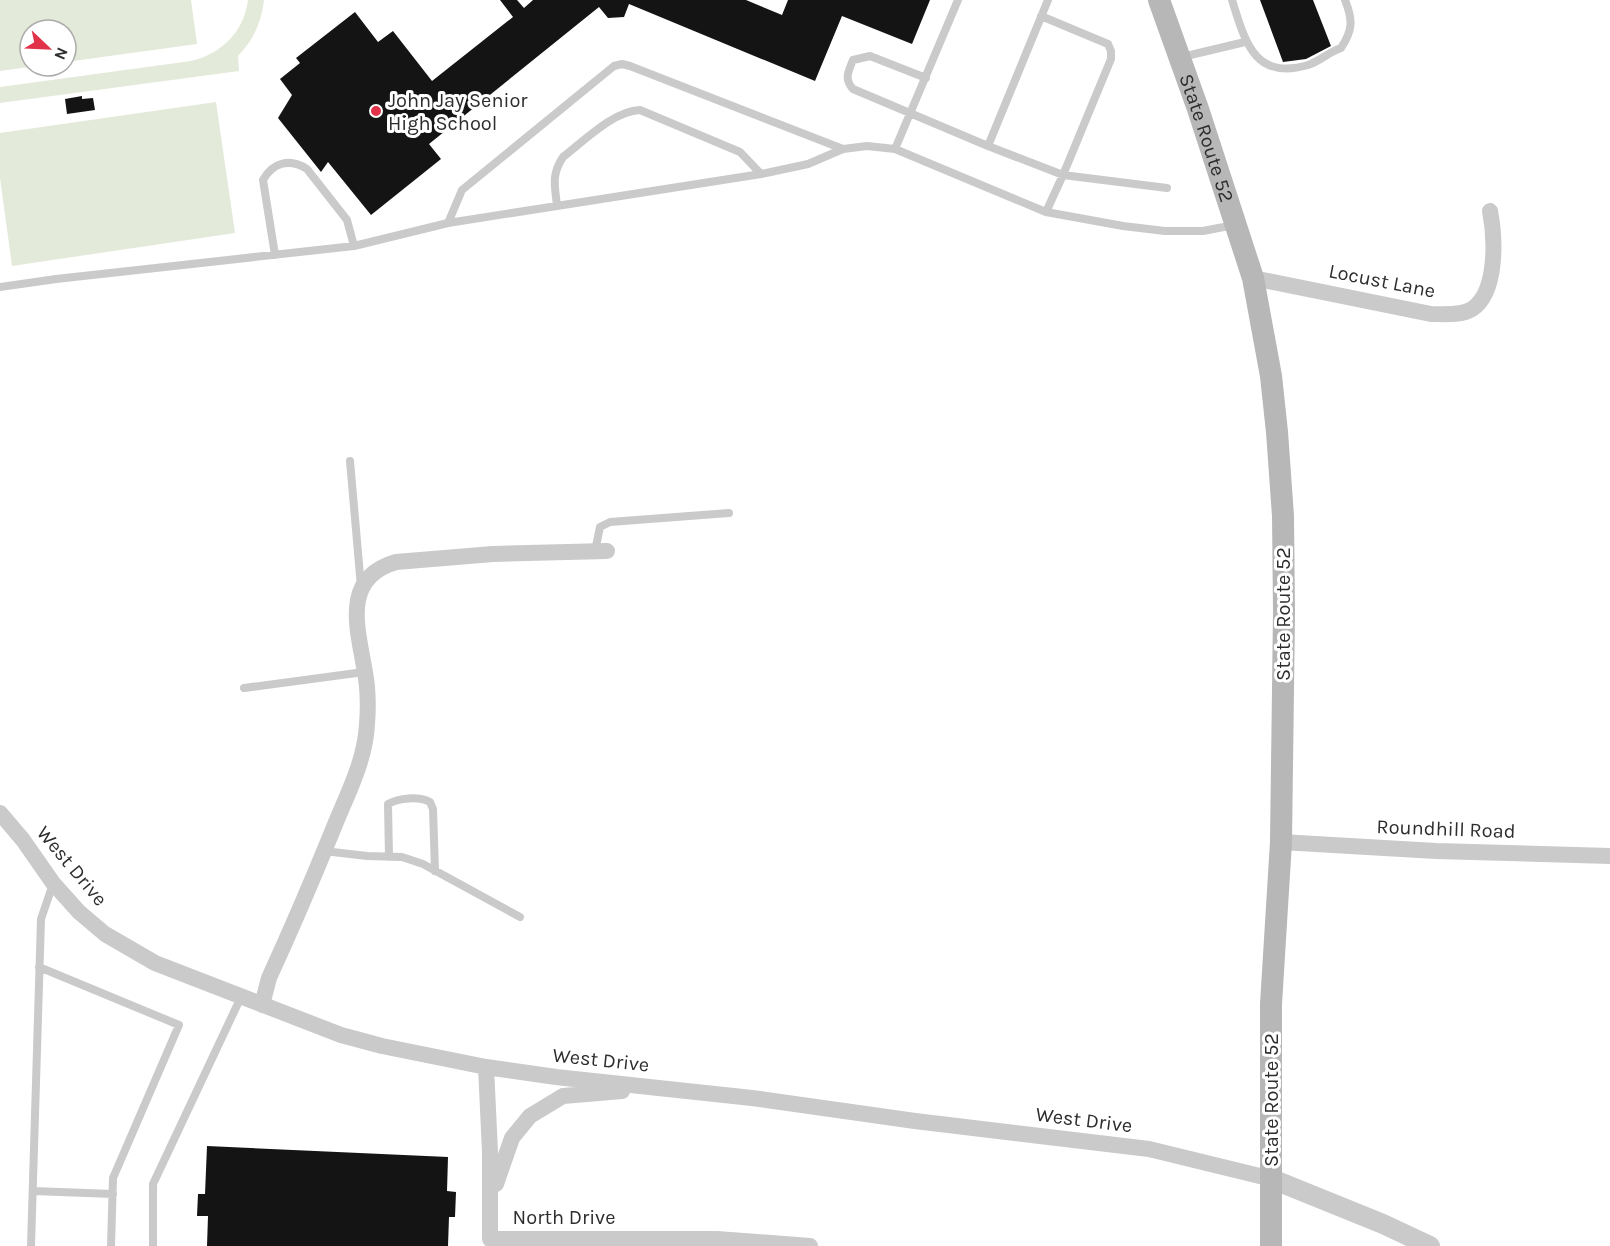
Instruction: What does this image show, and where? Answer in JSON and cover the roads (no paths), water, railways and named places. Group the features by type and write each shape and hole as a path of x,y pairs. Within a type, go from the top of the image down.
{"main road":[{"name":"State Route 52","path":"1159,0 1198,109 1253,278 1271,376 1277,432 1283,516 1284,612 1281,842 1271,1004 1271,1246"}],"street":[{"name":"Locust Lane","path":"1253,278 1431,314 1457,314 1472,309 1482,298 1489,284 1495,236 1491,211"},
{"path":"262,1005 269,978 352,787 364,748 367,724 367,687 358,640 356,607 361,587 370,575 381,567 396,562 493,554 601,551"},
{"name":"West Drive","path":"0,813 23,840 53,883 79,912 105,934 155,963 341,1035 382,1046 486,1067 556,1077 763,1099 915,1121 1149,1149 1272,1179"},
{"name":"Roundhill Road","path":"1281,842 1436,851 1610,856"},
{"name":"North Drive","path":"486,1067 490,1152 490,1242 717,1239 809,1246"},
{"path":"490,1211 498,1174 512,1138 530,1116 563,1096 662,1088"},
{"path":"1272,1179 1383,1224 1430,1246"}],"lane":[{"path":"895,149 958,0"},
{"path":"988,146 1048,0"},
{"path":"1232,0 1245,42 1264,64 1282,69 1310,65 1341,48 1350,36 1351,15 1345,0"},
{"path":"1041,16 1108,44 1112,51 1111,59 1046,212"},
{"path":"1179,58 1245,42"},
{"path":"926,78 870,56 853,60 846,76 853,90 1063,175 1167,188"},
{"path":"448,223 462,190 614,66 622,64 843,149"},
{"path":"557,206 554,176 563,158 618,116 629,111 640,111 740,152 761,174"},
{"path":"0,287 354,246 448,223 761,174 808,164 843,149 867,146 895,149 1046,212 1165,231 1203,231 1235,225"},
{"path":"275,255 263,180 272,168 290,162 299,164 307,170 347,220 354,246"},
{"path":"350,461 361,587"},
{"path":"601,551 600,527 610,522 729,513"},
{"path":"244,688 364,672"},
{"path":"389,856 388,804 395,800 423,799 430,802 433,809 435,871"},
{"path":"324,851 402,857 435,871 520,917"},
{"path":"31,1246 41,919 53,883"},
{"path":"39,967 179,1025 113,1178 111,1246"},
{"path":"153,1246 153,1184 241,997"},
{"path":"33,1191 113,1194"}],"place":[{"name":"John Jay Senior High School","path":"376,111"}]}
